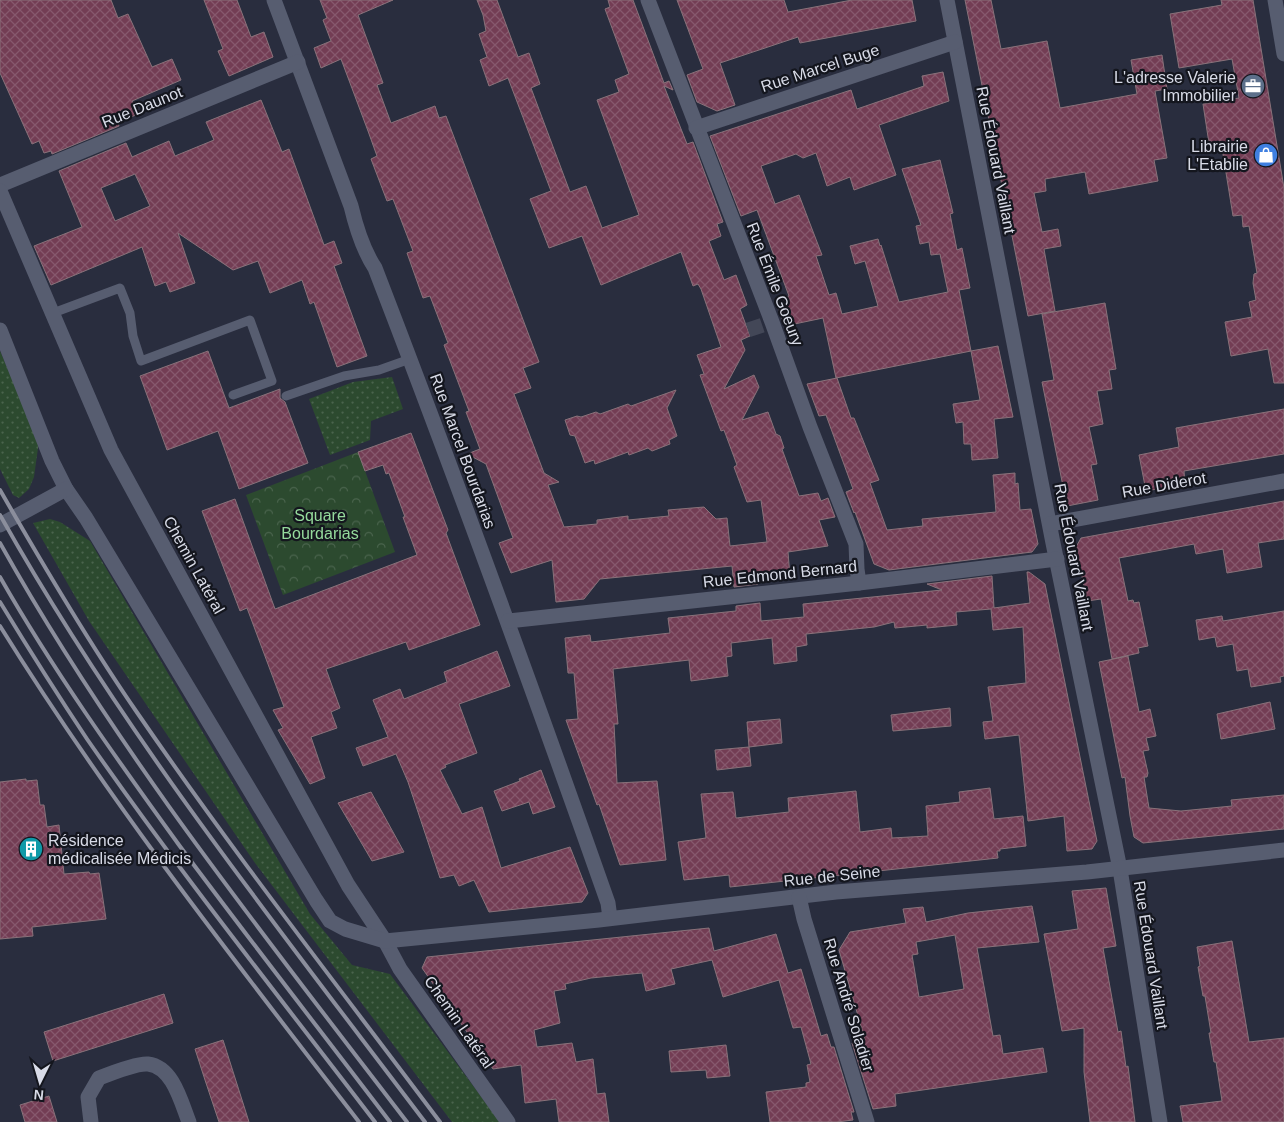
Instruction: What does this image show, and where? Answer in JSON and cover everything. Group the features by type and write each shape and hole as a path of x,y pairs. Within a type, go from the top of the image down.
{"street":[{"name":"Rue Marcel Bourdarias","path":"274,0 369,259 375,268 410,359 508,621 608,902 610,918"},
{"name":"Rue Émile Goeury","path":"648,0 856,544 859,583"},
{"name":"Rue Édouard Vaillant","path":"947,0 1056,559 1120,869 1160,1122"},
{"path":"1275,0 1284,54"},
{"name":"Rue Marcel Buge","path":"696,128 955,42"},
{"name":"Rue Daunot","path":"0,184 298,62"},
{"name":"Chemin Latéral","path":"0,191 111,450 348,885 385,941 400,970 508,1122"},
{"path":"0,330 52,461 66,489 86,518 316,900 330,921 345,929 385,941"},
{"name":"Rue Diderot","path":"1050,524 1284,481"},
{"path":"0,526 66,489"},
{"name":"Rue Edmond Bernard","path":"508,621 859,583 1056,559"},
{"name":"Rue de Seine","path":"385,941 836,892 1120,869 1284,850"},
{"name":"Rue André Soladier","path":"799,897 804,919 868,1122"},
{"path":"91,1122 88,1097 99,1078 147,1064 162,1069 174,1085 189,1122"}],"lane":[{"path":"53,313 120,288 130,313 133,336 141,361 250,320 272,382 233,395"},
{"path":"286,396 344,376 379,370 410,359"}],"green space":[{"path":"0,351 39,441 34,477 29,489 19,498 13,495 0,469"},
{"path":"392,377 403,409 371,421 370,440 330,455 309,399 353,382"},
{"name":"Square Bourdarias","path":"358,452 395,552 283,595 246,495"},
{"path":"50,519 60,522 90,541 310,914 352,965 390,974 500,1122 452,1122 255,863 89,621 33,523"}],"building":[{"path":"0,0 111,0 118,18 128,14 152,67 172,59 181,80 132,101 141,113 118,122 119,126 52,154 51,151 44,153 39,141 32,144 0,73"},
{"path":"204,0 237,0 251,37 264,32 273,57 229,76 218,51 223,49"},
{"path":"320,0 393,0 358,15 383,83 377,85 391,123 435,106 439,118 446,116 539,362 523,368 531,388 514,394 544,473 559,482 548,485 564,527 597,524 597,520 628,516 628,520 669,516 668,510 704,507 716,519 727,518 730,546 767,542 761,500 747,502 734,467 737,465 724,430 721,431 700,375 704,374 697,355 721,347 701,289 698,284 693,286 681,252 601,285 582,236 549,248 530,199 551,191 508,78 489,86 480,60 487,57 479,34 486,31 483,15 477,0 497,0 518,57 529,53 540,84 531,88 570,192 586,186 602,228 639,215 597,100 619,92 615,80 629,74 605,9 610,7 608,0 633,0 664,83 669,81 673,90 664,86 687,144 693,142 723,222 717,224 721,236 709,241 724,280 736,275 747,305 740,309 750,336 741,340 745,350 724,389 754,375 759,387 742,420 768,412 776,434 780,436 784,448 782,449 799,496 818,493 821,501 828,498 835,517 819,520 828,546 788,552 790,577 758,580 758,584 734,587 732,566 600,579 584,599 556,602 552,560 511,573 499,543 513,538 486,464 467,454 480,449 466,412 469,411 444,345 448,343 430,296 423,298 407,253 413,251 393,199 387,201 371,159 377,156 341,59 321,68 314,48 331,41 323,20 327,18"},
{"path":"677,0 784,0 788,12 852,0 912,0 916,21 800,43 798,37 720,63 735,105 717,111 697,102 687,75 703,69"},
{"path":"965,0 991,0 1001,49 1047,41 1060,108 1137,94 1131,60 1162,55 1167,89 1155,91 1167,158 1154,160 1158,181 1089,194 1085,172 1045,179 1046,191 1034,193 1042,232 1058,229 1061,246 1044,249 1055,311 1028,316"},
{"path":"1221,0 1253,0 1284,188 1284,383 1274,383 1268,349 1231,356 1225,322 1252,317 1249,302 1256,300 1253,283 1254,274 1257,273 1249,226 1243,227 1242,215 1233,216 1222,148 1210,150 1203,104 1239,98 1232,59 1179,68 1170,14 1222,5"},
{"path":"943,72 949,101 879,125 896,175 854,190 850,177 827,186 816,153 803,158 796,154 761,166 775,204 799,195 822,255 816,256 829,295 836,293 842,314 878,306 865,261 855,264 850,246 878,239 899,302 948,292 940,254 931,255 929,242 920,244 916,226 921,225 902,169 940,160 953,213 950,214 957,250 962,248 970,288 959,290 971,351 836,378 823,318 785,326 775,300 789,296 757,210 741,216 710,136 851,90 857,109 924,86 922,76"},
{"path":"261,100 282,152 289,149 324,245 334,241 342,263 334,266 367,356 337,367 314,302 310,304 302,280 270,293 258,261 233,270 178,233 195,283 170,292 166,282 155,286 142,247 51,285 34,246 82,227 59,171 126,143 132,157 169,141 175,156 214,140 206,122","holes":["135,174 150,206 115,221 101,188"]},
{"path":"1105,303 1116,369 1109,370 1112,389 1097,391 1103,424 1089,427 1097,464 1091,465 1098,500 1067,506 1042,382 1054,380 1042,314"},
{"path":"998,346 1013,417 994,419 998,458 972,460 971,444 964,444 963,422 956,423 953,404 980,400 971,351"},
{"path":"208,351 229,408 280,389 280,398 285,402 308,463 239,489 218,431 167,450 140,376"},
{"path":"837,378 851,418 854,418 879,480 870,483 887,530 923,526 922,519 996,512 993,475 1015,473 1015,484 1018,483 1020,510 1031,509 1038,544 1032,552 889,570 874,564 846,492 853,489 826,415 819,416 807,384"},
{"path":"676,390 667,408 677,436 669,440 670,444 652,451 648,448 629,455 628,452 595,464 594,460 585,463 575,436 570,435 565,420 596,412 600,414 628,404 631,406"},
{"path":"1284,409 1284,454 1184,471 1185,484 1146,491 1139,455 1179,447 1176,428"},
{"path":"411,433 448,530 446,533 480,625 409,650 406,642 326,669 340,708 331,712 337,728 311,737 325,778 310,784 278,730 283,728 273,710 284,707 247,608 240,611 202,511 235,499 275,609 417,555 389,473 386,474 383,465 365,471 358,452"},
{"path":"1284,501 1284,539 1258,543 1262,567 1227,573 1223,549 1196,554 1194,544 1119,558 1128,601 1139,602 1148,646 1138,648 1139,653 1112,659 1101,599 1087,601 1076,547 1081,538"},
{"path":"1027,572 1045,584 1097,841 1092,849 1067,851 1064,816 1028,821 1019,735 985,739 983,722 993,721 988,687 1026,683 1023,627 993,630 991,609 956,612 957,625 927,628 927,625 895,628 894,622 874,627 806,634 807,645 796,647 797,661 774,664 772,638 731,643 732,656 726,657 728,676 691,681 689,660 613,669 618,724 614,724 617,783 657,781 666,860 620,865 599,804 597,805 566,720 578,719 574,673 568,673 565,638 590,635 591,642 670,633 668,618 736,611 736,606 760,603 761,621 804,617 803,604 942,590 927,584 992,576 994,608 1030,603"},
{"path":"1284,611 1284,676 1280,677 1281,682 1251,687 1248,669 1237,671 1233,644 1217,647 1215,637 1199,640 1196,620 1222,616 1223,621"},
{"path":"497,651 510,686 459,704 477,753 445,765 446,767 440,770 462,814 482,807 501,868 570,847 588,893 582,902 489,912 474,880 459,886 454,875 440,878 408,782 396,754 363,766 356,748 388,737 373,700 400,689 404,699 447,682 444,672"},
{"path":"1128,656 1139,712 1150,709 1156,736 1146,738 1149,750 1143,751 1148,773 1147,777 1144,777 1149,808 1181,811 1232,806 1231,800 1284,795 1284,829 1143,843 1134,837 1125,777 1122,778 1099,662"},
{"path":"1270,702 1275,729 1221,739 1217,714"},
{"path":"950,708 951,726 893,731 891,715"},
{"path":"780,719 782,743 749,747 747,722"},
{"path":"749,747 751,766 717,770 715,750"},
{"path":"541,770 555,807 533,814 529,802 502,811 494,791"},
{"name":"Résidence médicalisée Médicis","path":"26,779 26,781 37,780 40,805 44,805 47,827 59,825 64,874 99,873 106,919 32,927 33,936 0,939 0,782"},
{"path":"990,788 994,819 1023,816 1026,846 1000,849 1000,851 997,851 998,858 730,887 729,875 684,880 678,842 706,838 701,794 733,792 736,818 789,812 788,798 856,791 860,832 891,828 892,838 928,836 926,806 960,802 959,792"},
{"path":"371,792 404,852 372,861 338,803"},
{"path":"1106,888 1116,946 1103,948 1118,1032 1121,1031 1126,1067 1128,1066 1135,1122 1090,1122 1084,1072 1084,1028 1062,1031 1044,934 1078,929 1072,891"},
{"path":"1032,906 1039,942 977,948 993,1036 1000,1035 1003,1054 1043,1048 1047,1072 895,1094 896,1106 873,1109 852,1043 865,1040 839,950 850,932 906,923 903,909 923,907 926,922 968,913","holes":["955,935 964,989 919,997 912,955 918,954 916,942"]},
{"path":"709,928 714,951 776,934 788,973 801,969 821,1036 827,1034 831,1047 834,1047 854,1112 851,1112 853,1120 837,1122 770,1122 766,1092 806,1087 806,1083 810,1082 807,1065 811,1064 801,1027 793,1028 779,980 723,997 712,960 671,969 675,984 646,991 642,973 591,978 565,984 566,989 554,991 560,1023 534,1030 537,1047 572,1043 576,1062 593,1059 597,1094 605,1093 609,1122 559,1122 556,1099 525,1103 521,1065 493,1069 422,968 427,957"},
{"path":"1232,941 1249,1042 1284,1038 1284,1122 1183,1122 1180,1106 1222,1101 1209,1033 1211,1033 1205,996 1203,996 1198,967 1200,966 1197,947"},
{"path":"164,994 173,1023 53,1061 44,1032"},
{"path":"223,1040 249,1122 219,1122 195,1049"},
{"path":"726,1045 730,1076 707,1078 706,1070 671,1072 669,1051"},
{"path":"49,1096 57,1122 25,1122 20,1105"}],"tunnel":[{"path":"748,330 772,322"}],"railway":[{"path":"0,490 100,657 172,763 247,867 440,1122"},
{"path":"0,515 96,673 148,750 257,900 425,1122"},
{"path":"0,543 92,694 141,767 245,910 407,1122"},
{"path":"0,577 63,680 132,780 205,880 390,1122"},
{"path":"0,602 87,739 122,788 375,1122"},
{"path":"0,626 41,691 128,817 219,940 359,1122"}],"place":[{"name":"L'adresse Valerie Immobilier","path":"1253,86"},
{"name":"Librairie L'Etablie","path":"1266,155"},
{"name":"Résidence médicalisée Médicis","path":"31,849"}]}
